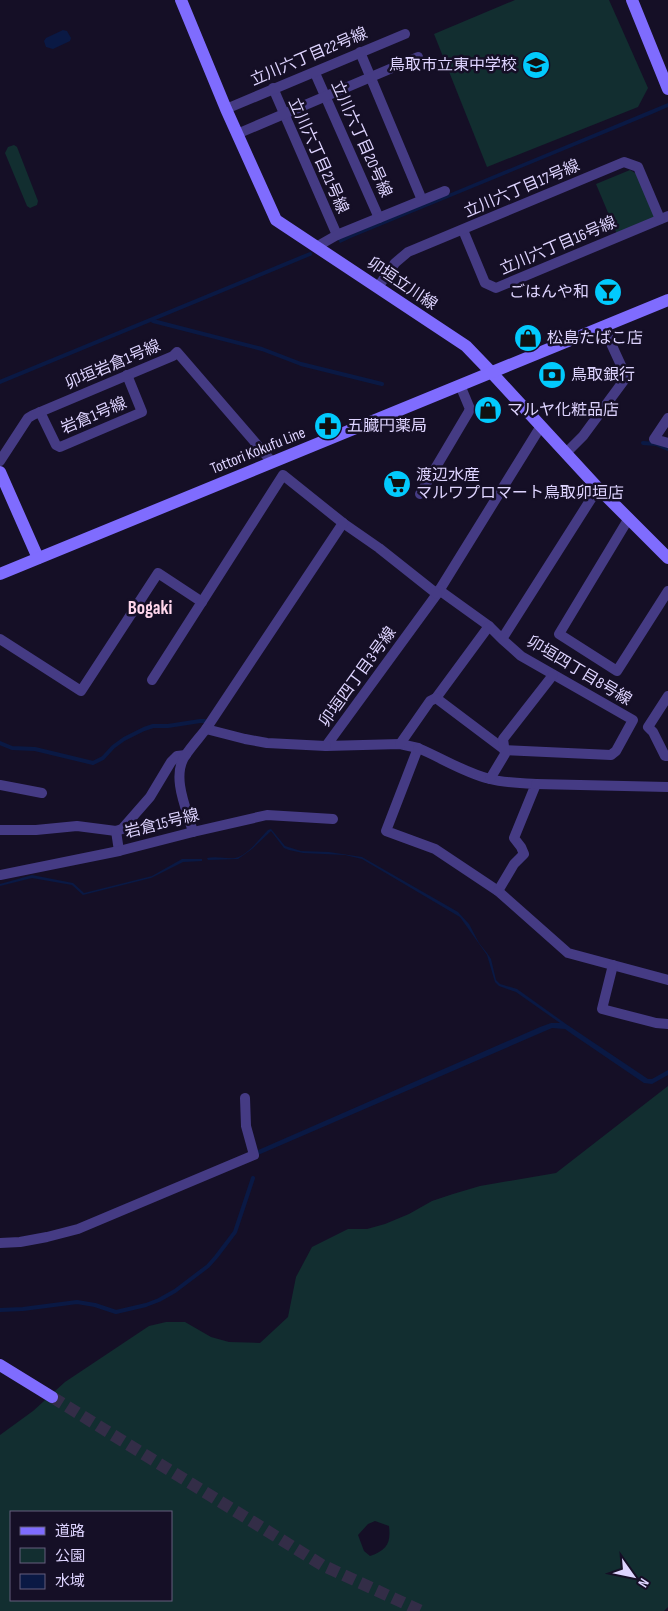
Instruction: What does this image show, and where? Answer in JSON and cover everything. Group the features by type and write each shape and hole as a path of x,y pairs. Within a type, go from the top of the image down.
{"street":[{"name":"卯垣立川線","path":"181,0 226,109 276,220 460,342 491,372 598,488 668,558"},
{"path":"632,0 666,81"},
{"name":"立川六丁目22号線","path":"226,109 272,88 316,72 405,34"},
{"path":"360,52 422,200"},
{"path":"237,134 418,57"},
{"name":"立川六丁目20号線","path":"316,72 379,218"},
{"name":"立川六丁目21号線","path":"272,88 337,236"},
{"name":"立川六丁目17号線","path":"378,287 390,269 404,254 624,162 638,167 664,218"},
{"path":"316,247 337,236 445,191"},
{"name":"立川六丁目16号線","path":"463,230 485,283 496,288 664,218"},
{"name":"Tottori Kokufu Line","path":"0,574 668,300"},
{"path":"566,453 583,436 625,379 625,374 603,326"},
{"name":"卯垣岩倉1号線","path":"0,461 28,418 173,356 177,352 272,462"},
{"name":"岩倉1号線","path":"40,412 56,445 60,447 142,412 127,375"},
{"path":"420,494 470,409 460,385"},
{"path":"668,418 654,438 668,443"},
{"name":"卯垣四丁目3号線","path":"326,746 438,592 541,426"},
{"path":"0,472 38,558"},
{"name":"卯垣四丁目8号線","path":"202,602 283,475 343,523 488,626 521,656 633,720 616,751 611,755 505,750"},
{"name":"卯垣四丁目8号線","path":"502,639 598,488"},
{"path":"629,518 559,634 616,671 668,591"},
{"path":"192,832 181,789 179,772 186,755 206,729 343,523"},
{"path":"0,639 81,690 158,573 202,602 152,680"},
{"path":"400,744 430,701 436,698 488,626"},
{"path":"490,780 505,754 503,739 553,675"},
{"path":"648,727 668,696"},
{"path":"436,698 505,750"},
{"path":"633,720 648,727 653,732 665,756 668,756"},
{"path":"206,729 267,743 326,746"},
{"name":"卯垣四丁目3号線","path":"326,746 400,744 418,748 490,780 536,784 668,787"},
{"path":"418,748 386,830 435,849 498,891 568,953 668,980"},
{"path":"0,830 36,830 77,826 116,831 122,829 132,820 150,797 171,762 177,756 186,755"},
{"path":"498,891 514,864 524,854 521,846 514,838 536,784"},
{"path":"0,785 42,793"},
{"name":"岩倉15号線","path":"0,876 119,851 267,815 333,818"},
{"path":"116,831 119,851"},
{"path":"613,965 602,1009 656,1023 668,1024"},
{"path":"0,1243 20,1242 78,1229 254,1155 246,1126 246,1098"},
{"path":"0,1365 52,1397"}],"green space":[{"name":"鳥取市立東中学校","path":"515,0 609,0 648,88 638,107 487,167 434,34"},
{"path":"14,145 17,147 38,201 37,205 30,208 27,206 5,153 8,147"},
{"path":"630,170 637,174 656,217 617,234 596,184"},
{"path":"668,1086 668,1607 664,1611 0,1611 0,1435 33,1411 65,1382 149,1326 166,1322 185,1322 211,1337 229,1342 260,1343 288,1317 296,1277 312,1247 348,1229 367,1229 385,1224 409,1214 432,1201 480,1186 556,1173","holes":["375,1521 389,1526 387,1545 370,1556 364,1551 358,1535 368,1524"]}],"water":[{"path":"63,30 67,31 71,38 70,41 53,49 46,47 44,41 46,38"},
{"path":"668,103 668,107 652,114 340,243 338,240"},
{"path":"271,829 285,846 301,851 329,852 362,857 458,912 469,924 479,943 491,959 496,980 500,984 517,989 648,1079 652,1079 668,1070 668,1075 652,1084 644,1083 565,1029 552,1028 258,1155 256,1151 540,1027 551,1023 560,1023 516,992 499,986 495,982 487,955 460,917 362,859 345,855 303,853 289,850 284,848 271,831 238,859 208,860 207,858 235,858 240,856"},
{"path":"182,859 202,859 202,861 183,862 151,878 83,895 72,885 32,878 0,886 0,884 32,875 73,883 84,893 152,876"}],"waterway":[{"path":"0,382 310,254"},
{"path":"153,321 262,349 301,364 382,384"},
{"path":"643,443 656,444 668,449"},
{"path":"0,743 12,748 35,749 93,763 103,758 124,739 144,729 153,726 205,721"},
{"path":"0,1310 77,1302 95,1305 116,1312 159,1300 175,1291 208,1266 216,1257 235,1232 253,1178"}],"tunnel":[{"path":"52,1397 322,1565 421,1611"}],"place":[{"name":"鳥取市立東中学校","path":"536,65"},
{"name":"ごはんや和","path":"608,292"},
{"name":"松島たばこ店","path":"528,338"},
{"name":"鳥取銀行","path":"552,375"},
{"name":"マルヤ化粧品店","path":"488,410"},
{"name":"五臓円薬局","path":"328,426"},
{"name":"渡辺水産 マルワプロマート鳥取卯垣店","path":"397,484"}],"district":[{"name":"Bogaki","path":"150,608"}]}
